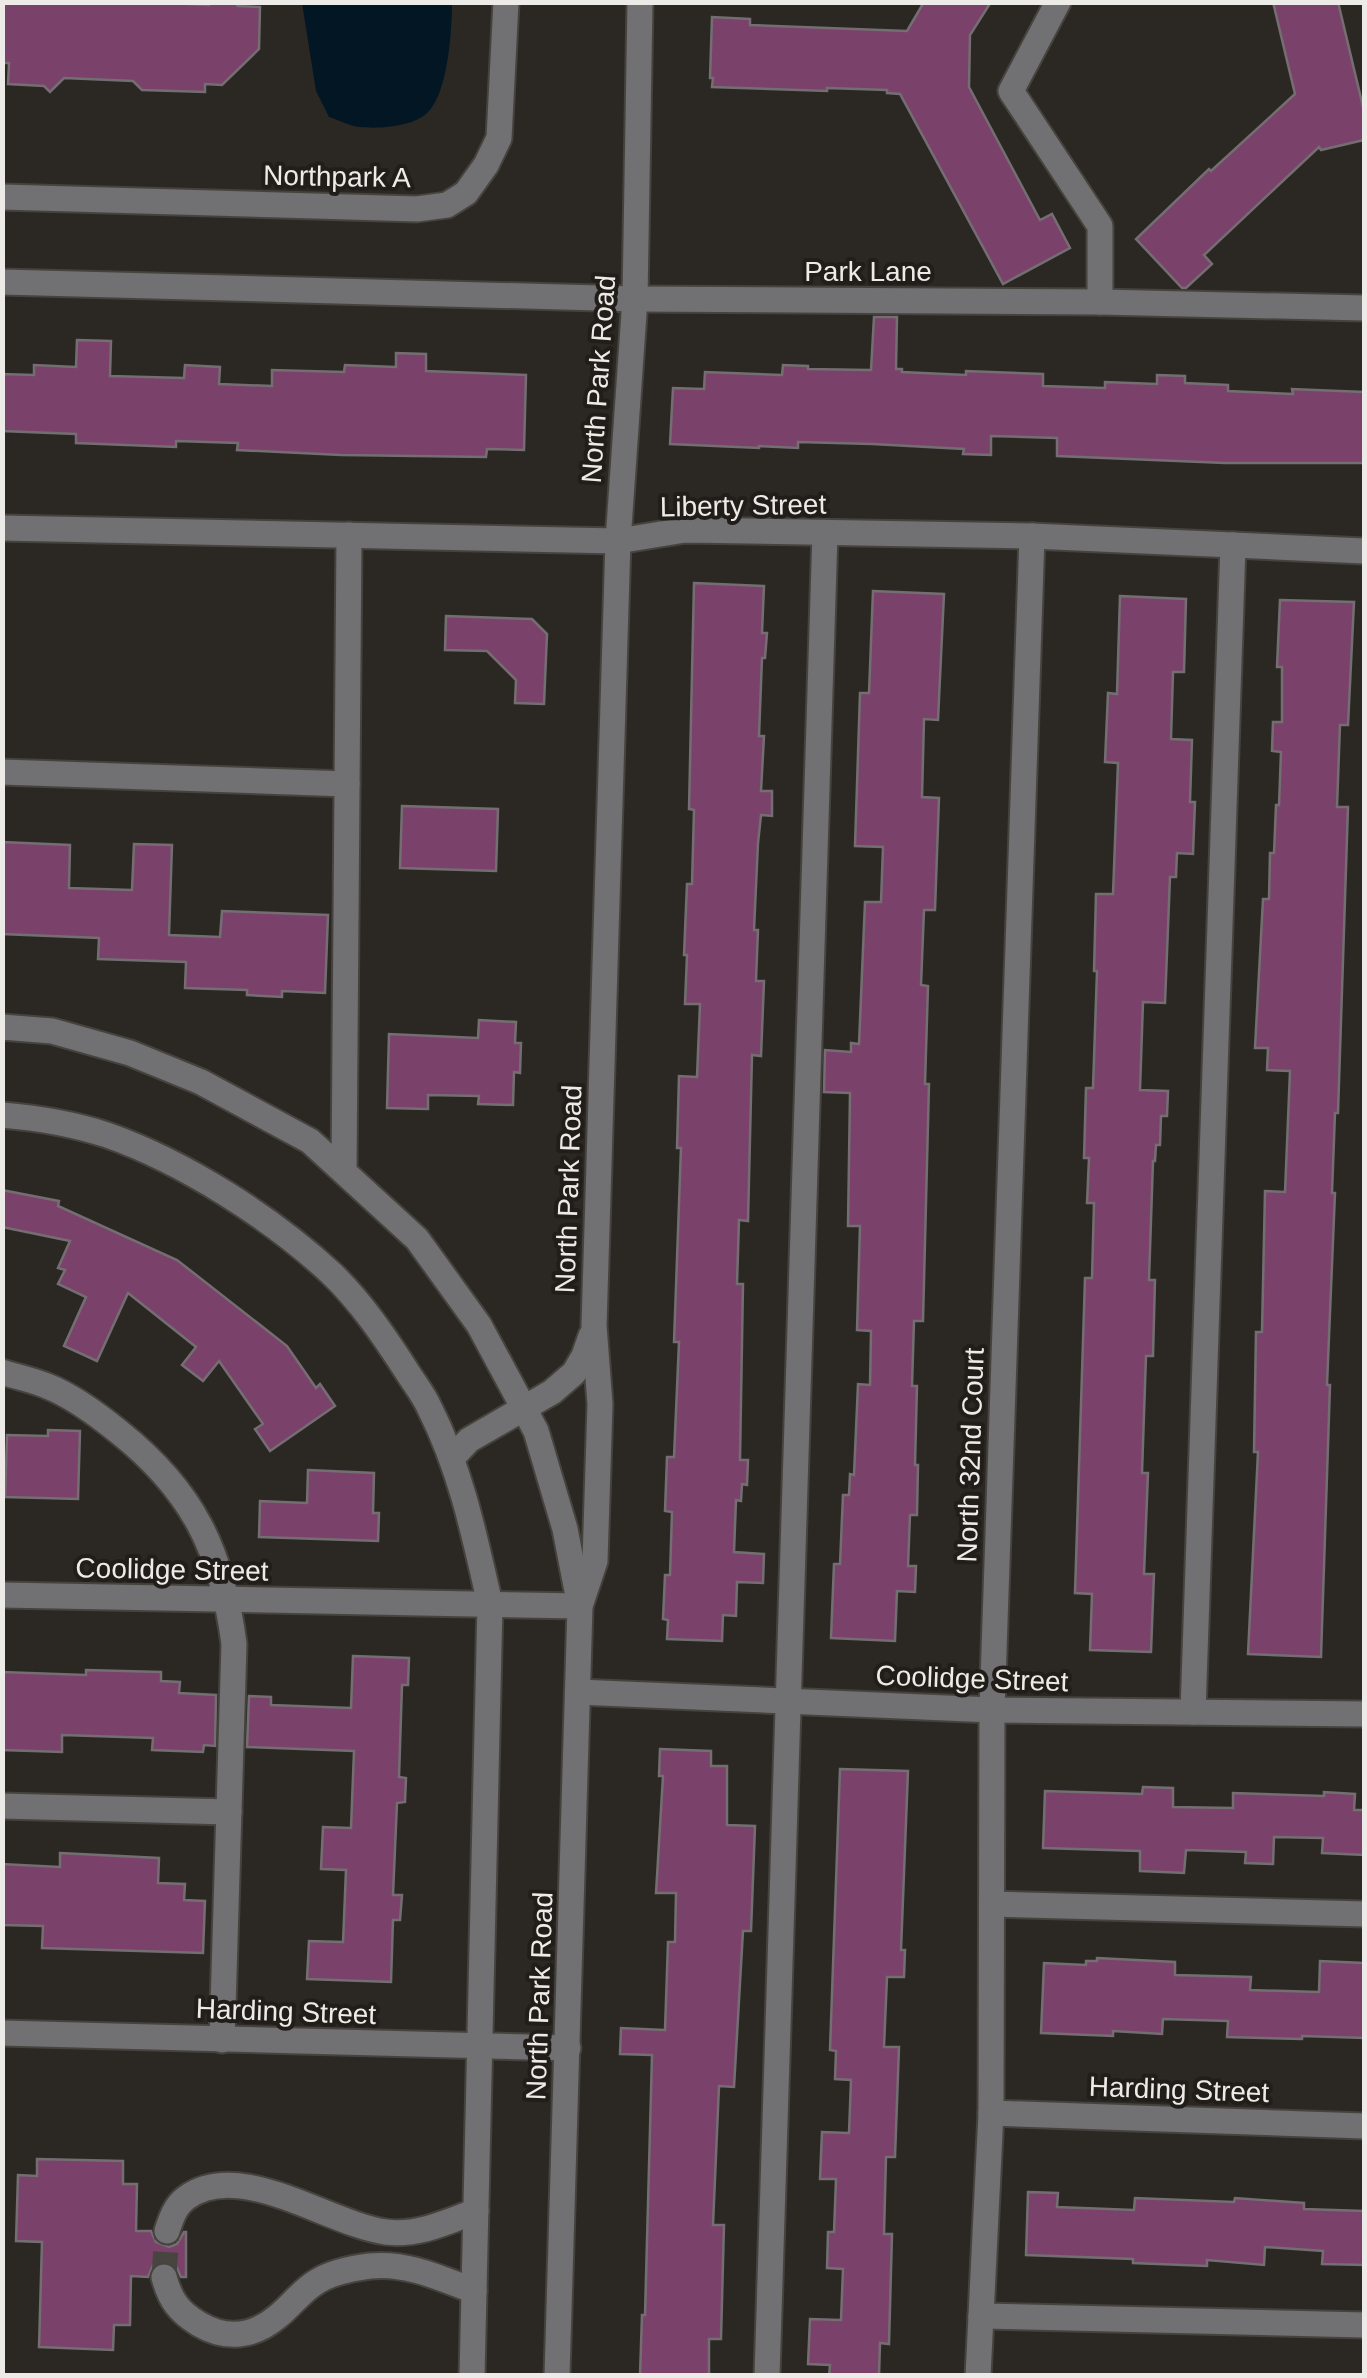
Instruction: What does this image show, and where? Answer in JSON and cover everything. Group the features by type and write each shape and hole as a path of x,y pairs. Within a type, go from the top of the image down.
{"street":[{"name":"Northpark A","path":"2,197 416,209 448,205 466,193 499,138 506,2"},
{"name":"North Park Road","path":"557,2376 580,1606 595,1561 600,1404 594,1326 618,541 635,299 640,2"},
{"path":"1058,2 1011,92 1100,226 1100,302"},
{"name":"Park Lane","path":"2,282 635,299 1364,308"},
{"name":"Liberty Street","path":"2,528 618,541 685,530 825,532 1032,536 1364,551"},
{"path":"767,2376 825,532"},
{"path":"344,1172 349,535"},
{"name":"North 32nd Court","path":"978,2376 991,2113 992,1710 1032,536"},
{"path":"1194,1712 1233,545"},
{"path":"2,772 347,784"},
{"path":"2,1026 52,1031 130,1053 201,1082 310,1141 417,1239 479,1325 536,1430 565,1529 580,1606"},
{"name":"North Park Road","path":"2,1115 106,1135 179,1166 271,1223 332,1274 362,1307 429,1406 452,1458 490,1604 472,2376"},
{"path":"452,1458 469,1440 552,1392 574,1373 594,1326"},
{"path":"2,1372 49,1386 97,1414 145,1453 173,1482 200,1522 228,1600 234,1644 222,2040"},
{"name":"Coolidge Street","path":"2,1596 580,1606"},
{"name":"Coolidge Street","path":"578,1692 992,1710 1364,1714"},
{"path":"2,1806 229,1812"},
{"path":"992,1904 1364,1914"},
{"name":"Harding Street","path":"2,2034 568,2048"},
{"name":"Harding Street","path":"991,2113 1364,2126"},
{"path":"167,2231 183,2199 204,2188 221,2186 258,2189 386,2232 423,2231 476,2211"},
{"path":"164,2277 169,2297 182,2314 222,2335 248,2334 276,2319 319,2280 368,2266 398,2266 474,2291"},
{"path":"981,2316 1364,2325"}],"water":[{"path":"302,3 452,3 445,75 429,111 415,121 386,127 356,126 329,117 316,91"}],"building":[{"path":"2,2 234,2 238,6 260,7 259,49 222,85 205,84 205,92 142,90 133,81 64,78 50,92 44,86 8,84 9,63 2,63"},
{"path":"924,2 991,2 970,35 969,87 1040,220 1052,214 1070,248 1003,284 900,94 887,90 712,87 712,17 750,19 750,25 907,31"},
{"path":"1273,2 1338,2 1364,111 1364,140 1321,150 1319,147 1204,255 1212,264 1182,288 1136,239 1295,94"},
{"path":"874,317 897,317 896,369 902,372 1043,374 1043,386 1105,388 1105,382 1157,384 1157,375 1185,376 1185,383 1228,385 1228,391 1364,392 1364,463 1225,463 1057,456 1057,438 991,436 991,455 963,454 964,449 872,444 798,442 798,448 759,448 670,444 673,388 704,389 705,372 782,375 783,365 871,370"},
{"path":"77,340 111,341 110,376 184,378 185,365 220,367 219,384 272,386 272,370 344,372 345,365 396,367 396,353 426,354 426,371 526,375 524,450 487,449 486,457 341,455 237,450 238,443 176,441 176,447 76,443 76,434 2,431 2,374 34,375 34,365 76,367"},
{"path":"694,583 764,586 762,633 767,633 762,658 759,736 764,736 761,791 772,791 772,816 761,815 758,843 754,930 758,930 756,981 764,981 761,1056 752,1055 748,1221 739,1220 737,1284 743,1284 740,1460 748,1460 747,1485 742,1484 741,1501 736,1500 734,1552 764,1554 763,1583 737,1582 736,1616 723,1615 722,1641 667,1639 668,1620 663,1619 665,1575 670,1575 672,1512 665,1511 667,1457 674,1457 679,1342 674,1342 681,1148 677,1148 679,1076 697,1077 700,1004 685,1004 684,955 687,884 692,884 694,810 689,809"},
{"path":"873,591 944,594 938,720 924,719 922,797 939,798 935,910 924,910 921,985 928,986 925,1084 929,1084 923,1321 914,1321 912,1386 917,1386 917,1515 910,1515 908,1566 916,1566 915,1592 897,1591 895,1641 831,1638 834,1564 840,1564 843,1495 849,1495 850,1474 854,1475 858,1384 870,1385 871,1331 857,1330 860,1226 848,1226 850,1093 824,1092 825,1050 851,1052 851,1043 859,1044 865,902 881,902 883,847 855,846 860,693 869,693"},
{"path":"1120,596 1186,599 1184,672 1173,672 1171,739 1192,740 1190,802 1195,802 1193,854 1177,853 1176,877 1170,877 1165,1003 1143,1002 1140,1090 1168,1091 1167,1116 1161,1116 1160,1145 1156,1145 1153,1161 1149,1280 1155,1280 1153,1356 1146,1356 1142,1473 1148,1473 1144,1574 1154,1574 1151,1652 1090,1650 1092,1594 1075,1593 1085,1278 1092,1278 1094,1203 1087,1203 1086,1088 1093,1088 1096,894 1113,894 1118,763 1105,762 1108,693 1117,694"},
{"path":"1280,600 1354,602 1348,725 1340,725 1337,807 1348,807 1332,1193 1321,1657 1248,1654 1258,1452 1254,1452 1256,1332 1262,1332 1265,1191 1285,1192 1290,1071 1267,1070 1268,1048 1255,1048 1263,899 1269,899 1270,853 1274,853 1279,805 1281,752 1272,751 1273,722 1282,722 1282,667 1277,667"},
{"path":"446,616 532,619 547,634 544,704 515,703 516,680 487,651 445,650"},
{"path":"402,806 498,809 496,871 400,868"},
{"path":"2,842 70,845 69,888 132,890 134,844 172,845 169,935 220,937 222,911 328,915 325,993 282,991 282,997 247,995 247,990 185,988 186,962 98,959 99,938 2,934"},
{"path":"479,1020 516,1022 515,1043 521,1043 520,1073 514,1072 513,1105 478,1104 479,1096 428,1095 428,1109 387,1108 389,1034 478,1038"},
{"path":"2,1190 59,1201 58,1206 177,1260 287,1346 316,1388 320,1384 335,1406 270,1451 255,1429 263,1424 219,1361 203,1381 182,1365 196,1347 128,1293 97,1361 64,1346 86,1297 58,1284 65,1270 58,1268 70,1241 2,1227"},
{"path":"48,1430 80,1431 78,1499 5,1497 7,1435 48,1436"},
{"path":"308,1470 374,1473 373,1513 379,1513 378,1541 259,1537 260,1501 307,1503"},
{"path":"353,1656 409,1658 408,1685 402,1685 399,1777 406,1778 405,1802 397,1803 393,1895 402,1895 400,1920 393,1920 391,1982 307,1979 309,1941 343,1942 346,1870 321,1869 323,1827 351,1828 354,1751 247,1747 249,1696 271,1697 271,1705 351,1708"},
{"path":"86,1670 161,1672 161,1681 180,1682 179,1693 216,1695 215,1746 204,1745 203,1752 152,1750 153,1738 62,1735 62,1752 2,1750 2,1672 86,1675"},
{"path":"660,1749 711,1751 711,1766 727,1766 727,1825 755,1826 751,1931 743,1931 734,2087 719,2086 713,2225 724,2225 721,2339 709,2339 709,2376 640,2376 652,2055 620,2054 621,2028 665,2030 668,1942 675,1942 676,1893 656,1893 663,1776 659,1776"},
{"path":"840,1769 908,1771 901,1950 905,1950 904,1977 887,1977 884,2047 899,2047 895,2157 886,2157 884,2234 892,2234 889,2344 880,2343 879,2376 829,2376 830,2365 808,2364 810,2319 841,2320 843,2269 827,2268 828,2232 834,2232 836,2179 820,2179 822,2132 849,2133 851,2080 835,2079 836,2051 830,2050"},
{"path":"1143,1787 1173,1788 1173,1807 1233,1808 1233,1793 1355,1794 1354,1810 1364,1810 1364,1855 1322,1853 1323,1838 1274,1837 1273,1864 1245,1863 1246,1852 1186,1850 1184,1873 1140,1871 1140,1851 1043,1848 1045,1791 1142,1794"},
{"path":"60,1853 159,1858 158,1883 185,1884 184,1900 205,1901 203,1953 42,1948 43,1926 2,1925 2,1864 60,1867"},
{"path":"1097,1958 1175,1962 1175,1975 1251,1977 1250,1990 1319,1992 1320,1961 1364,1963 1364,2038 1227,2037 1228,2021 1163,2019 1162,2034 1041,2033 1044,1963 1086,1965 1086,1961"},
{"path":"37,2159 123,2161 123,2184 137,2184 136,2231 151,2231 156,2242 169,2247 177,2244 186,2232 186,2277 181,2277 176,2266 167,2261 153,2265 148,2277 131,2276 130,2325 114,2325 113,2350 39,2347 42,2242 16,2241 18,2175 37,2176"},
{"path":"1028,2192 1058,2193 1057,2207 1134,2210 1135,2198 1234,2202 1235,2198 1304,2203 1304,2209 1364,2211 1364,2265 1322,2264 1323,2251 1265,2247 1264,2265 1207,2260 1207,2266 1133,2263 1133,2259 1026,2255"}],"tunnel":[{"path":"164,2277 167,2231"}]}
